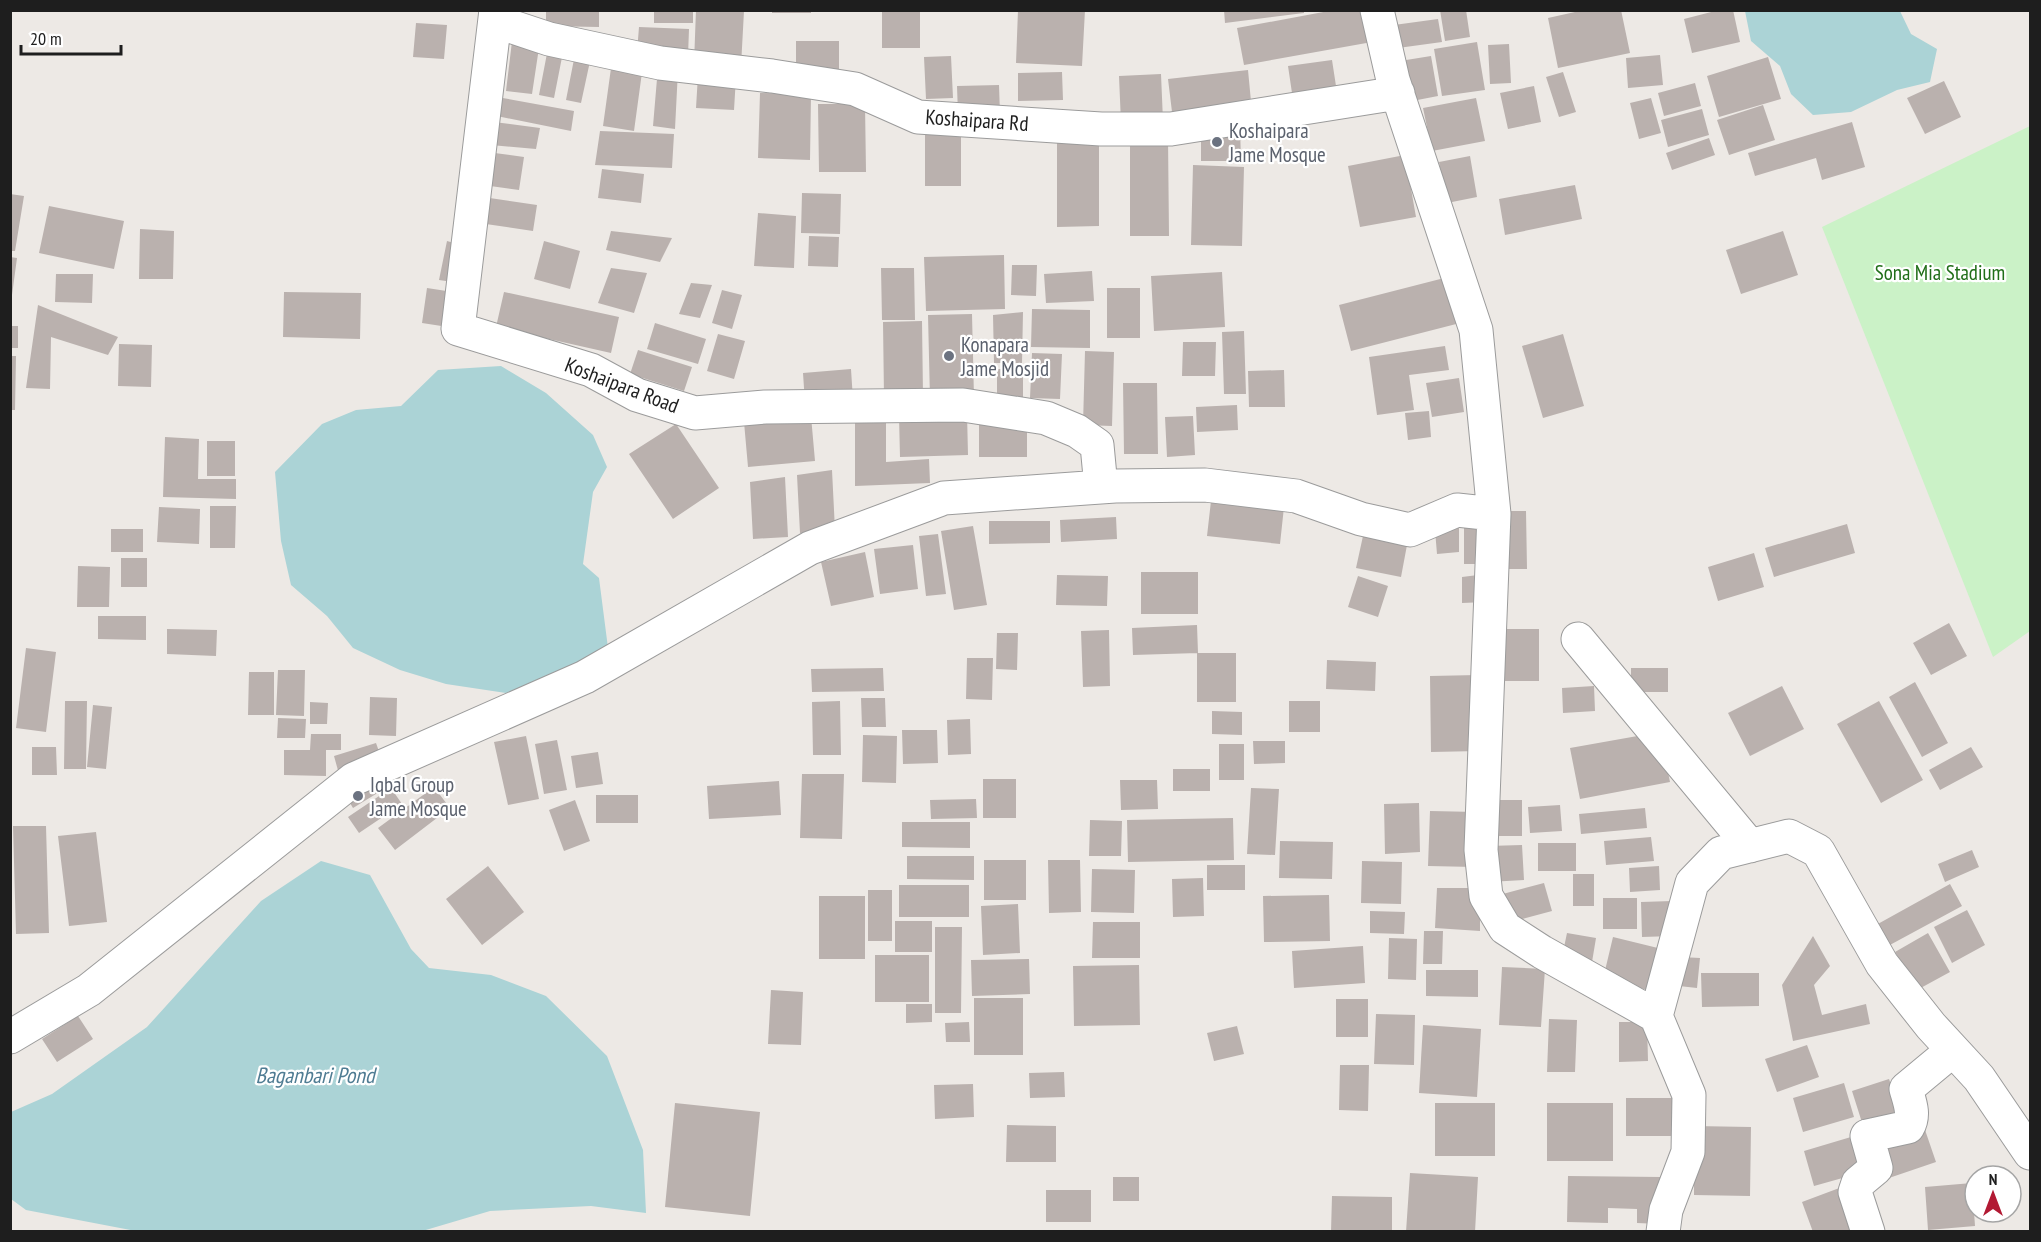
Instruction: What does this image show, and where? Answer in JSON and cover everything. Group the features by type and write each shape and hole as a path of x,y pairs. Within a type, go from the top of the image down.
{"street":[{"path":"1377,10 1398,93 1476,330 1494,514 1481,850 1486,896 1505,928 1656,1016 1689,1095 1688,1152 1666,1210 1664,1232"},
{"name":"Koshaipara Rd","path":"495,16 549,39 660,63 772,76 855,89 918,117 1101,129 1171,129 1398,93"},
{"name":"Koshaipara Road","path":"495,16 458,329 591,370 637,395 695,413 765,407 963,405 1046,418 1077,431 1097,445 1101,487"},
{"path":"10,1037 89,990 354,779 585,677 810,548 944,498 1101,487 1204,485 1296,496 1360,519 1410,530 1457,510 1494,514"},
{"path":"1578,639 1750,846"},
{"path":"1656,1016 1692,883 1721,853 1790,836 1818,851 1882,964 1979,1078 2031,1153"},
{"path":"1868,1232 1855,1192 1858,1183 1876,1168 1867,1136 1908,1128 1912,1120 1906,1089 1953,1050"}],"green space":[{"name":"Sona Mia Stadium","path":"2030,126 2030,631 1993,657 1822,227"}],"water":[{"path":"1745,11 1900,11 1911,34 1937,49 1930,82 1897,90 1851,112 1813,115 1791,94 1780,66 1751,41"},
{"path":"501,366 546,393 593,435 607,467 593,492 583,564 599,578 608,648 562,673 506,693 446,684 400,670 353,648 327,616 291,585 281,541 275,472 322,424 356,410 401,406 438,370"},
{"name":"Baganbari Pond","path":"321,861 370,875 411,949 429,968 491,975 546,996 607,1056 643,1150 646,1213 591,1206 490,1211 419,1232 141,1232 26,1210 11,1199 11,1112 52,1094 147,1027 261,901"}],"building":[{"path":"546,10 599,10 599,27 546,26"},
{"path":"654,10 693,10 693,23 654,23"},
{"path":"696,10 744,11 741,66 694,63"},
{"path":"772,10 811,10 811,13 772,13"},
{"path":"882,10 920,11 920,48 882,48"},
{"path":"1018,10 1085,10 1082,66 1016,63"},
{"path":"1224,10 1304,10 1304,13 1225,23"},
{"path":"1334,10 1367,10 1372,42 1244,65 1237,28"},
{"path":"1440,10 1466,10 1470,37 1445,41"},
{"path":"1584,10 1621,10 1630,53 1558,68 1548,18"},
{"path":"1719,10 1733,10 1740,42 1692,53 1684,19"},
{"path":"1438,19 1442,42 1398,48 1394,25"},
{"path":"416,23 447,25 444,59 413,57"},
{"path":"639,27 689,29 688,56 637,52"},
{"path":"513,33 540,41 532,94 506,91"},
{"path":"796,41 839,41 839,73 796,73"},
{"path":"1477,42 1485,90 1442,96 1434,49"},
{"path":"549,43 564,47 554,98 539,95"},
{"path":"1509,44 1511,83 1490,84 1488,45"},
{"path":"576,49 592,52 581,103 566,100"},
{"path":"1660,55 1663,85 1628,88 1626,58"},
{"path":"951,56 953,98 926,99 924,57"},
{"path":"1431,56 1438,96 1407,102 1400,61"},
{"path":"1768,57 1781,99 1719,117 1707,76"},
{"path":"1332,60 1336,86 1292,93 1288,66"},
{"path":"612,61 643,65 634,131 603,126"},
{"path":"658,67 678,70 675,129 653,126"},
{"path":"1248,70 1252,112 1173,120 1168,79"},
{"path":"1062,72 1063,100 1018,101 1018,73"},
{"path":"1563,72 1576,112 1559,117 1546,77"},
{"path":"1161,74 1163,121 1121,123 1119,76"},
{"path":"698,75 736,77 734,110 696,108"},
{"path":"1944,81 1961,117 1925,134 1907,98"},
{"path":"1695,83 1701,106 1664,116 1658,93"},
{"path":"999,85 1000,114 958,115 957,86"},
{"path":"1534,86 1541,122 1508,129 1500,93"},
{"path":"760,93 811,94 810,160 758,158"},
{"path":"497,97 574,111 571,131 492,115"},
{"path":"1476,98 1485,141 1432,151 1423,108"},
{"path":"1651,98 1661,133 1639,139 1630,103"},
{"path":"818,104 865,104 866,172 819,172"},
{"path":"1763,105 1775,140 1729,155 1717,120"},
{"path":"1702,109 1709,135 1668,147 1661,120"},
{"path":"494,122 540,128 536,149 491,145"},
{"path":"1852,122 1865,167 1822,180 1816,158 1755,176 1748,153"},
{"path":"1201,127 1240,127 1241,161 1201,161"},
{"path":"600,131 674,134 672,168 595,165"},
{"path":"925,135 961,135 961,186 925,186"},
{"path":"1168,137 1169,236 1130,236 1130,138"},
{"path":"1709,138 1715,155 1672,170 1666,153"},
{"path":"1099,140 1099,226 1057,227 1057,141"},
{"path":"487,152 524,157 519,190 483,185"},
{"path":"1405,155 1416,217 1360,227 1348,166"},
{"path":"1470,156 1477,197 1447,203 1439,162"},
{"path":"1193,165 1244,167 1242,246 1191,245"},
{"path":"602,169 644,174 641,203 598,198"},
{"path":"1575,185 1582,219 1505,235 1499,199"},
{"path":"802,193 841,194 840,234 801,233"},
{"path":"10,194 24,196 15,251 10,251"},
{"path":"483,197 537,205 533,231 479,223"},
{"path":"49,206 124,221 114,269 39,253"},
{"path":"758,213 796,216 794,268 754,266"},
{"path":"140,229 174,231 173,279 139,279"},
{"path":"611,231 672,238 660,262 606,250"},
{"path":"1783,231 1798,275 1741,294 1726,250"},
{"path":"809,236 839,237 838,267 808,266"},
{"path":"447,241 461,245 453,282 439,280"},
{"path":"544,241 580,251 570,289 534,279"},
{"path":"1004,255 1005,309 926,311 924,257"},
{"path":"10,257 17,258 12,295 10,295"},
{"path":"1012,265 1037,265 1036,296 1011,295"},
{"path":"611,268 647,273 634,313 598,303"},
{"path":"881,268 914,268 915,320 882,320"},
{"path":"1092,271 1094,301 1046,303 1044,274"},
{"path":"1222,272 1225,327 1154,331 1151,276"},
{"path":"56,274 93,274 92,303 55,302"},
{"path":"1452,276 1464,322 1351,351 1339,305"},
{"path":"691,283 712,285 700,318 679,314"},
{"path":"427,288 453,292 448,327 422,323"},
{"path":"1107,288 1140,288 1140,338 1107,338"},
{"path":"722,290 742,295 732,329 712,323"},
{"path":"284,292 361,293 360,339 283,337"},
{"path":"504,292 619,317 611,353 496,327"},
{"path":"38,305 118,337 108,355 51,337 50,389 26,388"},
{"path":"1032,309 1090,310 1090,348 1031,347"},
{"path":"1023,312 1022,363 994,363 993,315"},
{"path":"972,314 974,398 930,399 928,315"},
{"path":"922,321 923,396 884,397 883,322"},
{"path":"655,323 706,339 698,364 647,349"},
{"path":"10,326 18,326 18,348 10,348"},
{"path":"1244,331 1246,394 1224,394 1222,332"},
{"path":"718,334 745,341 734,379 707,371"},
{"path":"1563,334 1584,406 1543,418 1522,346"},
{"path":"1183,342 1216,342 1215,376 1182,376"},
{"path":"119,344 152,345 151,387 118,386"},
{"path":"1445,346 1449,370 1409,375 1414,410 1377,415 1369,357"},
{"path":"638,350 692,367 684,391 630,374"},
{"path":"1085,351 1114,352 1112,426 1083,425"},
{"path":"1032,353 1062,354 1060,399 1030,398"},
{"path":"10,356 16,356 15,410 10,410"},
{"path":"851,369 853,400 805,403 803,373"},
{"path":"997,369 1023,369 1023,405 997,405"},
{"path":"1284,370 1285,407 1249,407 1248,371"},
{"path":"1459,378 1464,412 1432,417 1426,383"},
{"path":"1123,383 1157,383 1158,454 1124,454"},
{"path":"1237,405 1238,430 1197,432 1196,407"},
{"path":"1429,411 1431,437 1408,440 1405,413"},
{"path":"967,413 968,455 900,457 899,416"},
{"path":"811,416 815,461 748,467 744,422"},
{"path":"1193,416 1195,455 1167,457 1165,417"},
{"path":"855,418 886,418 886,462 929,459 930,483 855,486"},
{"path":"979,422 1027,422 1027,457 979,457"},
{"path":"676,424 719,488 673,519 629,454"},
{"path":"165,437 199,439 198,479 236,479 236,499 163,497"},
{"path":"207,441 235,441 235,476 207,476"},
{"path":"832,470 835,530 800,533 797,475"},
{"path":"785,477 788,537 753,539 750,482"},
{"path":"1211,501 1284,507 1280,544 1207,536"},
{"path":"210,506 236,506 235,548 210,548"},
{"path":"159,507 200,509 199,544 157,542"},
{"path":"1501,511 1526,511 1527,569 1502,569"},
{"path":"1116,517 1117,539 1061,542 1060,520"},
{"path":"989,521 1050,521 1050,543 989,544"},
{"path":"1847,524 1855,553 1774,577 1765,548"},
{"path":"1487,525 1488,564 1464,564 1464,526"},
{"path":"973,526 987,605 954,610 941,531"},
{"path":"1459,527 1459,552 1437,554 1435,530"},
{"path":"111,529 143,529 143,552 111,552"},
{"path":"938,534 946,594 926,596 919,536"},
{"path":"1363,536 1407,545 1401,577 1356,568"},
{"path":"913,545 918,589 880,594 874,549"},
{"path":"865,552 874,597 831,606 821,562"},
{"path":"1754,553 1764,587 1718,601 1708,567"},
{"path":"121,558 147,558 147,587 121,587"},
{"path":"78,566 110,567 109,607 77,607"},
{"path":"1141,572 1198,572 1198,614 1141,614"},
{"path":"1486,574 1486,602 1462,603 1462,577"},
{"path":"1057,575 1108,576 1107,606 1056,605"},
{"path":"1358,576 1388,586 1378,617 1348,607"},
{"path":"98,616 146,616 146,640 98,639"},
{"path":"1949,623 1967,656 1931,675 1913,643"},
{"path":"1197,625 1198,653 1133,655 1132,628"},
{"path":"167,629 217,630 216,656 167,654"},
{"path":"1504,629 1539,629 1539,681 1503,681"},
{"path":"1109,630 1110,686 1083,687 1081,631"},
{"path":"997,633 1018,633 1017,670 996,669"},
{"path":"26,648 56,652 46,732 16,728"},
{"path":"1197,653 1236,653 1236,702 1197,702"},
{"path":"967,658 993,658 992,700 966,699"},
{"path":"1327,660 1376,662 1375,691 1326,689"},
{"path":"883,668 884,691 812,692 811,669"},
{"path":"1631,668 1668,668 1668,692 1631,692"},
{"path":"278,670 305,670 304,716 276,715"},
{"path":"249,672 274,672 274,715 248,715"},
{"path":"1478,675 1479,751 1431,752 1430,676"},
{"path":"1915,682 1948,743 1922,757 1889,697"},
{"path":"1594,686 1595,711 1563,713 1562,688"},
{"path":"1782,686 1804,729 1750,756 1728,713"},
{"path":"370,697 397,698 396,736 369,735"},
{"path":"861,698 885,698 886,727 862,727"},
{"path":"65,701 87,701 86,769 64,769"},
{"path":"840,701 841,755 813,755 812,702"},
{"path":"1289,701 1320,701 1320,732 1289,732"},
{"path":"1879,701 1923,780 1881,803 1837,724"},
{"path":"310,702 328,703 327,724 310,724"},
{"path":"93,705 112,707 106,769 87,767"},
{"path":"1212,711 1242,712 1242,735 1212,734"},
{"path":"278,718 306,719 305,738 277,738"},
{"path":"970,719 971,754 948,755 947,720"},
{"path":"902,730 937,730 938,763 903,764"},
{"path":"1660,732 1670,782 1580,799 1570,748"},
{"path":"311,734 341,734 341,750 326,750 326,776 284,775 284,750 310,750"},
{"path":"863,735 897,736 896,783 862,782"},
{"path":"526,736 539,799 508,805 494,742"},
{"path":"557,740 567,790 544,794 535,744"},
{"path":"1253,741 1285,741 1285,763 1254,764"},
{"path":"376,743 382,760 339,774 334,756"},
{"path":"1219,744 1244,744 1244,780 1219,780"},
{"path":"32,747 56,747 57,775 32,775"},
{"path":"1971,747 1983,767 1940,790 1929,770"},
{"path":"598,752 603,784 576,788 571,756"},
{"path":"1173,769 1210,769 1210,791 1173,791"},
{"path":"380,771 389,786 353,808 344,793"},
{"path":"802,774 844,774 842,839 800,838"},
{"path":"983,779 1016,779 1016,818 983,818"},
{"path":"1120,780 1157,780 1158,809 1121,810"},
{"path":"779,781 781,815 709,819 707,786"},
{"path":"434,787 450,808 395,850 378,828"},
{"path":"391,788 402,804 359,833 348,817"},
{"path":"1251,788 1279,789 1275,855 1247,854"},
{"path":"596,795 638,795 638,823 596,823"},
{"path":"976,799 977,818 931,819 930,800"},
{"path":"575,800 590,841 564,851 549,810"},
{"path":"1497,800 1522,800 1522,836 1498,836"},
{"path":"1419,803 1420,852 1385,854 1384,804"},
{"path":"1560,805 1562,831 1530,833 1528,807"},
{"path":"1645,808 1647,828 1581,834 1579,814"},
{"path":"1430,811 1477,812 1475,867 1428,866"},
{"path":"1233,818 1234,860 1128,862 1127,820"},
{"path":"1090,820 1122,821 1121,856 1089,856"},
{"path":"902,822 970,822 970,848 902,847"},
{"path":"13,826 46,826 49,933 16,934"},
{"path":"96,832 107,922 69,926 58,836"},
{"path":"1651,837 1654,861 1606,865 1604,841"},
{"path":"1280,841 1333,842 1332,879 1279,878"},
{"path":"1538,843 1576,843 1576,871 1538,871"},
{"path":"1522,845 1524,880 1489,882 1488,846"},
{"path":"1972,850 1979,867 1945,882 1938,864"},
{"path":"907,856 974,856 974,880 907,879"},
{"path":"984,860 1026,860 1026,900 984,900"},
{"path":"1048,860 1080,860 1081,912 1049,913"},
{"path":"1362,861 1402,862 1401,904 1361,903"},
{"path":"1207,865 1245,865 1245,890 1207,890"},
{"path":"488,866 524,912 482,945 446,899"},
{"path":"1659,866 1660,890 1630,892 1629,868"},
{"path":"1092,869 1135,870 1134,913 1091,912"},
{"path":"1573,874 1594,874 1594,906 1573,906"},
{"path":"1203,878 1204,916 1173,917 1172,879"},
{"path":"1544,883 1552,911 1507,923 1499,895"},
{"path":"1950,884 1962,906 1888,946 1876,925"},
{"path":"899,885 969,885 969,917 899,917"},
{"path":"1437,888 1480,888 1480,931 1435,928"},
{"path":"868,890 892,890 892,941 868,941"},
{"path":"1329,895 1330,941 1264,942 1263,896"},
{"path":"819,896 865,896 865,959 819,959"},
{"path":"1603,898 1637,898 1637,929 1603,929"},
{"path":"1672,901 1673,936 1642,937 1641,902"},
{"path":"1018,904 1020,953 983,955 981,906"},
{"path":"1967,910 1985,945 1952,963 1934,927"},
{"path":"1370,911 1405,912 1404,934 1370,933"},
{"path":"895,921 932,921 932,952 895,952"},
{"path":"1093,922 1140,922 1140,958 1092,958"},
{"path":"935,927 962,927 961,1013 935,1013"},
{"path":"1424,931 1443,931 1442,964 1423,964"},
{"path":"1567,933 1596,938 1592,962 1562,957"},
{"path":"1928,933 1950,972 1917,990 1895,952"},
{"path":"1813,936 1830,966 1814,985 1822,1015 1866,1004 1870,1024 1793,1041 1782,985"},
{"path":"1613,937 1662,949 1652,991 1603,979"},
{"path":"1389,938 1417,939 1416,980 1388,979"},
{"path":"1363,946 1365,983 1294,988 1292,951"},
{"path":"875,955 929,955 929,1002 875,1002"},
{"path":"1681,957 1700,958 1697,988 1679,986"},
{"path":"1029,959 1030,994 972,996 971,960"},
{"path":"1139,965 1140,1025 1074,1026 1073,966"},
{"path":"1502,967 1545,969 1541,1027 1499,1025"},
{"path":"1426,970 1478,970 1478,997 1426,996"},
{"path":"1701,973 1759,973 1759,1006 1702,1007"},
{"path":"771,990 803,992 801,1045 768,1044"},
{"path":"974,998 1023,998 1023,1055 974,1055"},
{"path":"1336,999 1368,999 1368,1037 1336,1037"},
{"path":"906,1004 932,1004 932,1022 906,1023"},
{"path":"1376,1014 1415,1015 1414,1065 1374,1064"},
{"path":"78,1016 93,1039 57,1062 42,1039"},
{"path":"1549,1019 1577,1020 1575,1072 1547,1072"},
{"path":"969,1022 970,1042 946,1042 945,1023"},
{"path":"1619,1022 1647,1022 1648,1061 1619,1062"},
{"path":"1423,1025 1481,1029 1477,1097 1419,1093"},
{"path":"1237,1026 1244,1054 1214,1061 1207,1033"},
{"path":"1807,1045 1819,1077 1777,1092 1765,1059"},
{"path":"1340,1065 1369,1065 1368,1111 1339,1110"},
{"path":"1064,1072 1065,1097 1030,1098 1029,1073"},
{"path":"1889,1079 1903,1120 1865,1132 1852,1091"},
{"path":"1844,1083 1854,1117 1803,1132 1793,1098"},
{"path":"973,1084 974,1117 935,1119 934,1085"},
{"path":"1626,1098 1683,1098 1683,1136 1626,1136"},
{"path":"675,1103 760,1112 750,1216 665,1207"},
{"path":"1435,1103 1495,1103 1495,1156 1435,1156"},
{"path":"1547,1103 1613,1103 1613,1161 1547,1161"},
{"path":"1007,1125 1056,1126 1056,1162 1006,1162"},
{"path":"1694,1126 1751,1127 1750,1196 1694,1195"},
{"path":"1924,1127 1936,1162 1889,1178 1877,1144"},
{"path":"1861,1134 1871,1170 1814,1186 1804,1151"},
{"path":"1410,1173 1478,1177 1475,1232 1406,1232"},
{"path":"1568,1176 1661,1177 1660,1224 1637,1223 1637,1209 1608,1208 1608,1223 1567,1222"},
{"path":"1113,1177 1139,1177 1139,1201 1113,1201"},
{"path":"1963,1184 1963,1224 1975,1224 1975,1226 1928,1230 1925,1187"},
{"path":"1842,1187 1860,1232 1813,1232 1802,1202"},
{"path":"1046,1190 1091,1190 1091,1222 1046,1222"},
{"path":"1332,1196 1392,1197 1392,1232 1331,1232"}],"place":[{"name":"Koshaipara Jame Mosque","path":"1217,142"},
{"name":"Konapara Jame Mosjid","path":"949,356"},
{"name":"Iqbal Group Jame Mosque","path":"358,796"}]}
